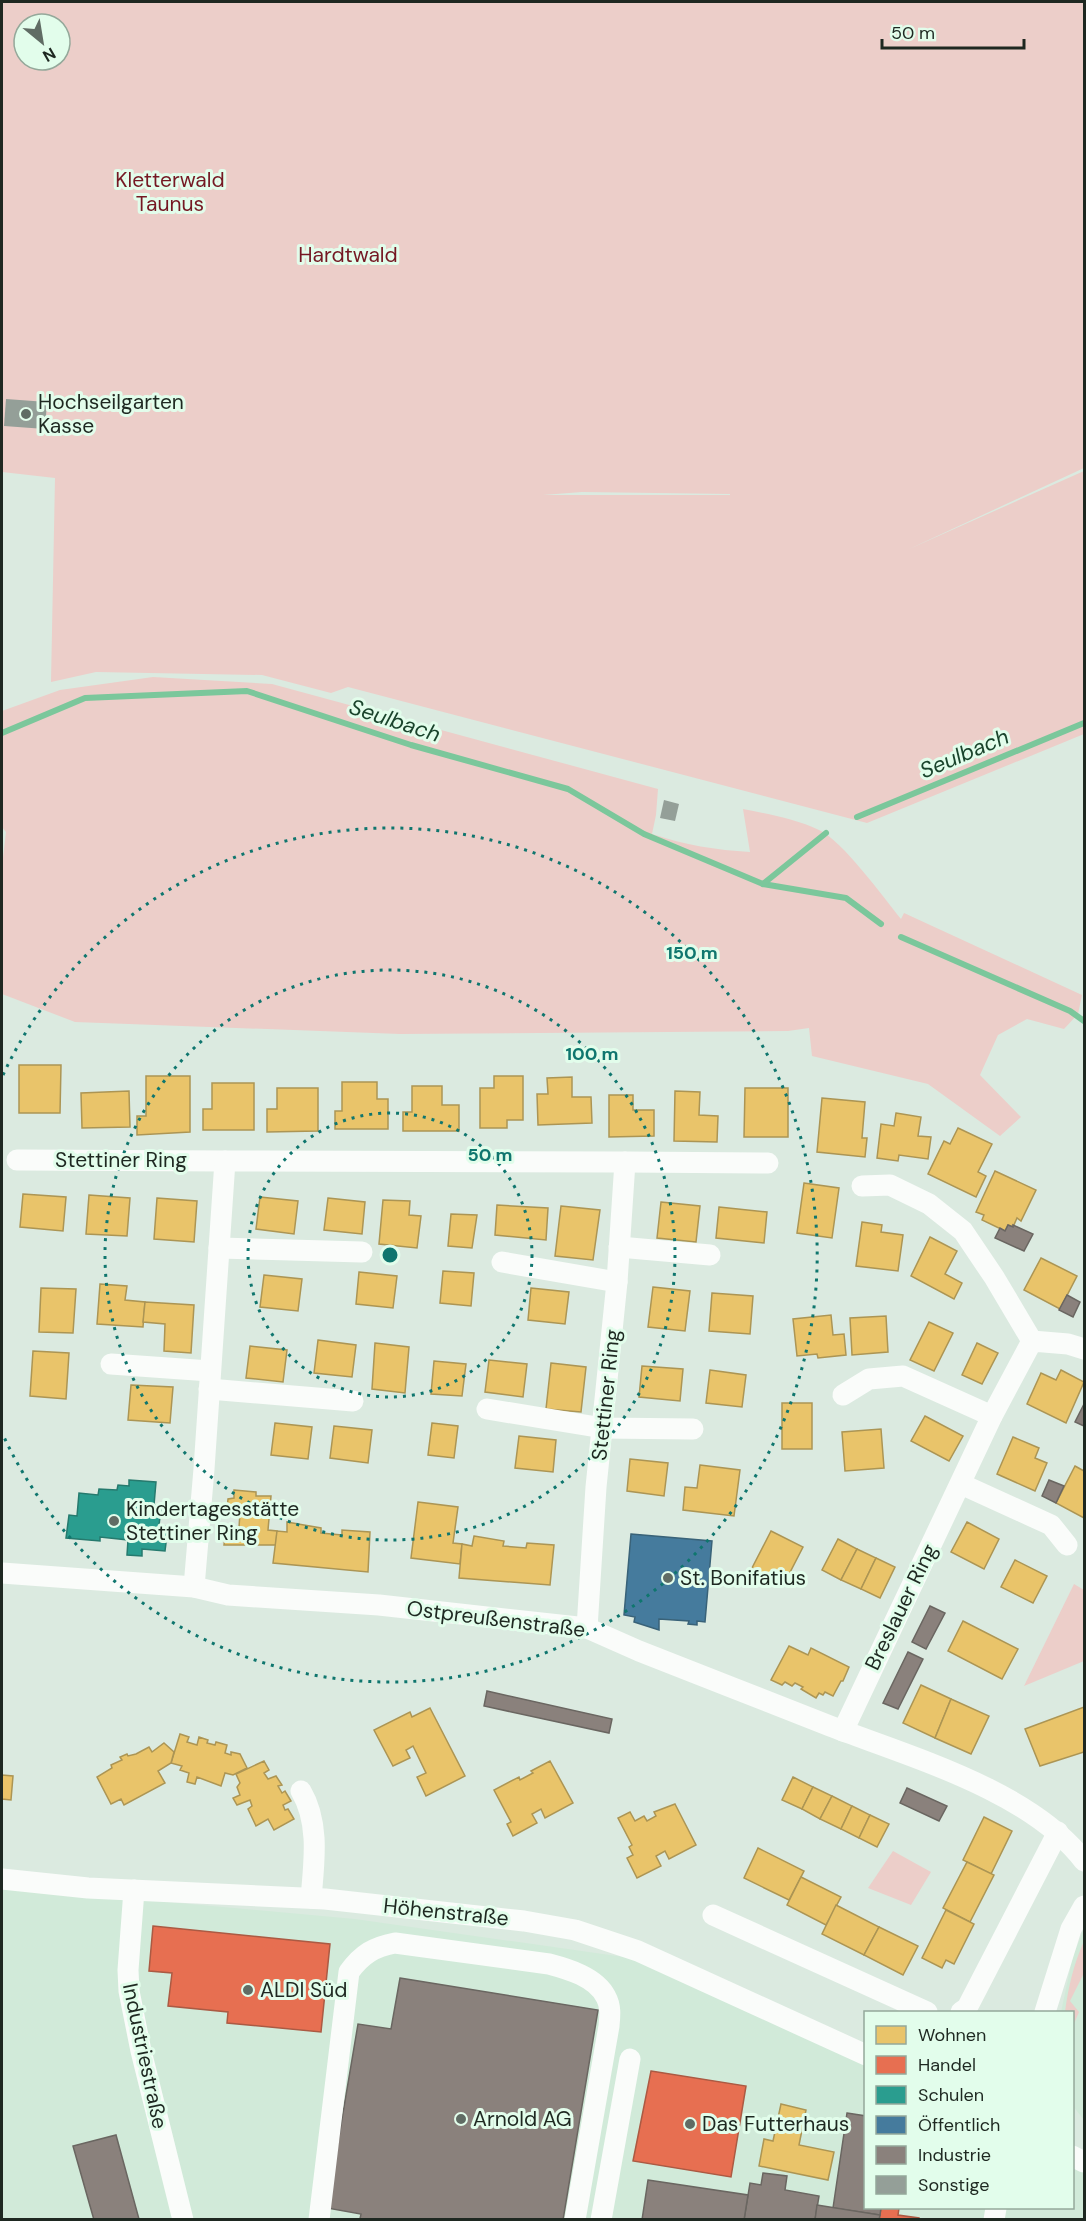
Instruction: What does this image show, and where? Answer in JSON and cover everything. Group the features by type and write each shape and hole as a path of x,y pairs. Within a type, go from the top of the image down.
{"street":[{"name":"Stettiner Ring","path":"17,1160 768,1163"},
{"path":"194,1587 225,1161"},
{"name":"Stettiner Ring","path":"587,1628 596,1487 617,1282 625,1162"},
{"path":"862,1186 890,1185 929,1203 963,1231 994,1277 1032,1341 1068,1344 1084,1349"},
{"path":"619,1247 710,1255"},
{"path":"219,1248 362,1252"},
{"path":"501,1262 617,1282"},
{"name":"Breslauer Ring","path":"843,1731 992,1416 1032,1341"},
{"path":"111,1364 353,1401"},
{"path":"843,1395 869,1379 903,1376 992,1416"},
{"path":"487,1409 603,1428 693,1429"},
{"path":"961,1484 1052,1525 1067,1545"},
{"name":"Ostpreußenstraße","path":"2,1573 194,1587 228,1595 389,1606 587,1628 639,1651 974,1783 1036,1816 1058,1832 1084,1861"},
{"path":"301,1791 308,1803 313,1822 314,1857 311,1898"},
{"path":"963,2011 1058,1832"},
{"name":"Höhenstraße","path":"2,1880 57,1886 311,1898 524,1921 575,1930 638,1951 864,2054"},
{"name":"Industriestraße","path":"134,1890 128,1970 129,1991 141,2051 183,2220"},
{"path":"1046,2011 1071,1929 1084,1906"},
{"path":"713,1915 923,2011"},
{"path":"319,2220 349,1972 368,1951 395,1943 549,1964 571,1970 586,1978 606,1996 610,2009 609,2026 575,2220"},
{"path":"601,2220 630,2059"}],"shaded area":[{"path":"2,1887 355,1919 631,1958 864,2065 864,2209 1074,2209 1074,2162 1084,2167 1084,2219 2,2219"},
{"path":"1084,1929 1084,2120 1074,2107 1074,2011 1061,2011 1073,1956"}],"green space":[{"name":"Hardtwald","path":"2,2 1084,2 1084,468 907,550 1084,471 1084,734 867,823 348,687 331,693 262,675 96,672 51,682 55,478 2,472","holes":["582,492 730,495 543,495"]},
{"path":"153,677 272,684 658,789 652,834 689,844 750,852 743,809 801,823 819,830 839,845 901,919 904,913 1082,995 1078,1014 1064,1029 1027,1019 998,1035 980,1075 1021,1117 1000,1136 928,1084 812,1056 809,1028 788,1031 400,1034 75,1022 2,994 2,866 6,832 2,827 2,711 60,690"},
{"path":"1074,1584 1084,1590 1084,1661 1024,1686"},
{"path":"893,1851 931,1872 911,1905 868,1888"},
{"path":"1084,1941 1084,1973 1070,2001 1079,2012 1074,2024 1074,2011 1065,2011 1077,1958"}],"building: Wohnen":[{"path":"19,1065 61,1065 60,1113 19,1113"},
{"path":"146,1076 190,1076 190,1132 137,1135 137,1116 146,1116"},
{"path":"494,1076 523,1076 523,1120 507,1120 507,1128 480,1128 480,1088 494,1088"},
{"path":"572,1077 572,1097 591,1097 592,1123 538,1125 537,1094 548,1094 547,1078"},
{"path":"342,1082 377,1082 377,1099 388,1099 388,1129 335,1129 335,1111 342,1111"},
{"path":"212,1083 254,1083 254,1130 203,1130 203,1109 212,1109"},
{"path":"412,1086 442,1086 442,1105 459,1105 459,1131 403,1131 403,1112 412,1112"},
{"path":"277,1088 318,1088 318,1131 267,1132 267,1109 277,1109"},
{"path":"745,1088 788,1088 788,1137 744,1137"},
{"path":"129,1091 130,1127 82,1128 81,1093"},
{"path":"675,1091 700,1092 699,1115 718,1116 717,1142 674,1141"},
{"path":"609,1095 633,1095 633,1110 654,1110 654,1136 609,1137"},
{"path":"822,1098 865,1102 862,1138 867,1138 865,1157 817,1152"},
{"path":"896,1113 921,1117 918,1136 931,1137 928,1159 899,1155 898,1161 877,1158 881,1124 894,1126"},
{"path":"958,1128 992,1144 978,1172 986,1176 976,1197 928,1174 944,1141 950,1144"},
{"path":"995,1171 1036,1190 1021,1221 1017,1218 1013,1227 1008,1225 1005,1231 982,1220 984,1215 976,1212"},
{"path":"804,1183 839,1188 832,1238 797,1233"},
{"path":"23,1194 66,1197 63,1231 20,1227"},
{"path":"89,1195 130,1198 127,1236 86,1234"},
{"path":"260,1197 298,1201 294,1234 256,1229"},
{"path":"157,1198 197,1201 194,1242 154,1239"},
{"path":"328,1198 365,1202 362,1234 324,1230"},
{"path":"383,1200 410,1201 409,1215 421,1216 417,1248 379,1244"},
{"path":"661,1202 700,1206 696,1242 657,1238"},
{"path":"497,1205 548,1208 546,1240 495,1235"},
{"path":"561,1206 600,1210 593,1260 555,1256"},
{"path":"719,1207 767,1212 764,1243 716,1238"},
{"path":"451,1214 477,1215 472,1248 448,1246"},
{"path":"862,1222 882,1225 881,1232 903,1235 898,1271 856,1266"},
{"path":"930,1237 957,1251 945,1274 962,1283 954,1299 911,1276"},
{"path":"1041,1258 1077,1276 1060,1309 1024,1290"},
{"path":"443,1271 474,1273 471,1306 440,1303"},
{"path":"359,1272 397,1276 393,1308 356,1304"},
{"path":"264,1275 302,1279 298,1311 260,1307"},
{"path":"100,1284 127,1286 125,1300 145,1302 143,1327 97,1324"},
{"path":"653,1287 690,1291 685,1331 648,1327"},
{"path":"41,1288 76,1289 73,1333 39,1332"},
{"path":"531,1288 569,1292 565,1324 528,1320"},
{"path":"712,1293 753,1296 750,1334 709,1331"},
{"path":"145,1302 194,1305 191,1353 164,1351 165,1324 143,1322"},
{"path":"831,1315 833,1335 844,1334 846,1355 818,1358 817,1354 797,1356 793,1319"},
{"path":"886,1316 888,1352 852,1355 850,1318"},
{"path":"929,1322 953,1333 934,1371 910,1360"},
{"path":"318,1340 356,1345 352,1377 314,1373"},
{"path":"375,1343 409,1347 405,1393 372,1389"},
{"path":"977,1343 998,1353 982,1384 962,1375"},
{"path":"250,1346 287,1350 283,1382 246,1378"},
{"path":"33,1351 69,1353 66,1399 30,1396"},
{"path":"489,1360 527,1364 523,1397 485,1392"},
{"path":"434,1361 466,1364 462,1396 431,1394"},
{"path":"551,1363 586,1367 581,1412 546,1409"},
{"path":"642,1366 683,1369 680,1401 639,1397"},
{"path":"710,1370 746,1375 742,1407 706,1403"},
{"path":"1061,1370 1084,1382 1066,1423 1027,1404 1041,1373 1056,1380"},
{"path":"131,1385 173,1387 170,1423 128,1420"},
{"path":"782,1403 812,1403 812,1449 782,1449"},
{"path":"925,1416 963,1436 949,1461 911,1441"},
{"path":"275,1423 312,1427 308,1459 271,1455"},
{"path":"432,1423 458,1426 454,1458 428,1455"},
{"path":"334,1426 372,1430 368,1463 330,1458"},
{"path":"881,1429 884,1468 845,1471 842,1432"},
{"path":"519,1436 556,1440 553,1472 515,1468"},
{"path":"1013,1437 1039,1448 1035,1458 1047,1463 1035,1491 997,1474"},
{"path":"630,1459 668,1463 664,1496 627,1491"},
{"path":"700,1465 740,1470 734,1516 683,1510 685,1487 697,1488"},
{"path":"1075,1466 1084,1471 1084,1518 1056,1503"},
{"path":"234,1490 256,1492 256,1496 271,1496 268,1530 277,1531 276,1545 224,1545 226,1526 239,1528 240,1512 227,1511 228,1499 234,1498"},
{"path":"418,1502 458,1507 453,1543 462,1544 460,1564 411,1558"},
{"path":"287,1522 321,1528 321,1533 342,1535 342,1530 370,1532 368,1572 273,1563 277,1531 287,1532"},
{"path":"967,1522 999,1539 984,1569 951,1552"},
{"path":"771,1531 803,1547 784,1584 752,1568"},
{"path":"474,1536 504,1541 503,1546 526,1548 527,1543 554,1545 550,1585 459,1578 462,1544 472,1546"},
{"path":"838,1539 857,1549 841,1580 822,1570"},
{"path":"857,1549 876,1558 861,1589 841,1580"},
{"path":"876,1558 895,1567 880,1598 861,1589"},
{"path":"1015,1560 1047,1576 1033,1603 1001,1587"},
{"path":"963,1621 1018,1649 1002,1679 948,1651"},
{"path":"789,1646 808,1655 811,1648 849,1667 833,1696 825,1692 823,1695 819,1693 816,1698 795,1683 792,1686 785,1682 782,1685 771,1680"},
{"path":"921,1685 951,1699 935,1738 903,1723"},
{"path":"951,1699 989,1716 971,1754 935,1738"},
{"path":"1084,1707 1084,1752 1040,1766 1025,1729"},
{"path":"430,1708 465,1776 426,1796 417,1777 426,1773 413,1746 406,1750 410,1758 393,1766 374,1730 410,1712 412,1717"},
{"path":"180,1734 189,1737 187,1742 197,1745 199,1737 208,1740 207,1743 215,1745 216,1742 227,1745 225,1753 240,1754 247,1768 233,1775 225,1773 221,1786 197,1777 195,1784 187,1782 189,1773 180,1770 182,1766 171,1763"},
{"path":"164,1743 174,1752 171,1763 158,1771 165,1783 124,1805 121,1799 111,1804 97,1777 112,1768 111,1765 122,1760 120,1757 136,1754 149,1747 152,1752"},
{"path":"264,1761 269,1770 264,1773 268,1779 276,1776 282,1785 278,1786 282,1793 285,1791 291,1801 283,1805 294,1819 274,1830 268,1819 256,1826 248,1809 252,1806 250,1800 237,1805 233,1798 240,1795 237,1787 240,1783 236,1774"},
{"path":"550,1761 573,1803 545,1818 541,1809 532,1814 537,1823 513,1836 507,1824 511,1822 494,1790 519,1777 520,1780"},
{"path":"2,1775 13,1776 11,1800 2,1799"},
{"path":"793,1777 813,1787 802,1809 782,1800"},
{"path":"813,1787 832,1796 820,1819 802,1809"},
{"path":"832,1796 852,1806 841,1829 820,1819"},
{"path":"675,1804 696,1845 669,1859 665,1851 656,1856 661,1866 637,1878 627,1858 633,1855 629,1847 632,1845 618,1818 630,1812 635,1821 644,1816 647,1821 656,1816 654,1812"},
{"path":"852,1806 870,1815 859,1838 841,1829"},
{"path":"870,1815 889,1824 877,1847 859,1838"},
{"path":"984,1817 1012,1831 991,1874 963,1860"},
{"path":"758,1848 804,1871 789,1900 744,1878"},
{"path":"967,1862 994,1875 970,1922 943,1908"},
{"path":"801,1877 841,1897 826,1925 787,1905"},
{"path":"836,1905 879,1927 864,1955 822,1934"},
{"path":"946,1910 974,1924 954,1964 946,1960 942,1968 922,1958"},
{"path":"879,1927 918,1946 903,1975 864,1955"},
{"path":"781,2104 806,2110 799,2145 834,2152 828,2180 759,2166 764,2139 773,2141"}],"building: Handel":[{"name":"ALDI Süd","path":"153,1926 330,1944 321,2032 227,2023 228,2012 168,2006 172,1973 149,1971"},
{"name":"Das Futterhaus","path":"651,2071 746,2086 731,2177 633,2161"},
{"path":"881,2209 899,2209 898,2215 919,2218 919,2220 879,2220"}],"building: Schulen":[{"name":"Kindertagesstätte Stettiner Ring","path":"129,1480 156,1482 154,1505 161,1506 159,1526 168,1527 165,1551 142,1549 142,1556 127,1555 128,1540 100,1537 100,1541 66,1538 69,1515 77,1516 79,1493 98,1495 99,1489 117,1490 118,1485 129,1486"}],"building: Öffentlich":[{"name":"St. Bonifatius","path":"631,1534 712,1541 705,1622 697,1621 697,1625 688,1624 689,1621 659,1619 659,1630 634,1622 635,1617 624,1615"}],"building: Industrie":[{"path":"1008,1225 1033,1234 1024,1251 995,1238 1000,1228 1005,1231"},
{"path":"1067,1295 1080,1302 1073,1317 1059,1310"},
{"path":"1084,1404 1084,1426 1075,1422"},
{"path":"1049,1480 1064,1486 1056,1503 1042,1496"},
{"path":"930,1606 945,1613 926,1649 912,1642"},
{"path":"908,1652 923,1659 898,1709 883,1703"},
{"path":"487,1691 612,1719 609,1733 484,1706"},
{"path":"907,1788 947,1806 939,1821 900,1803"},
{"name":"Arnold AG","path":"400,1978 598,2010 563,2220 364,2220 360,2219 361,2214 327,2208 358,2024 391,2029"},
{"path":"847,2113 864,2116 864,2209 881,2209 880,2215 833,2208"},
{"path":"116,2135 139,2220 94,2220 73,2146"},
{"path":"763,2173 787,2176 785,2190 819,2196 815,2220 744,2220 750,2183 761,2185"},
{"path":"648,2180 748,2195 744,2220 642,2220"},
{"path":"817,2205 880,2215 879,2220 815,2220"}],"building: Sonstige":[{"name":"Hochseilgarten Kasse","path":"6,399 47,402 45,429 4,426"},
{"path":"664,800 679,804 675,821 660,818"}],"waterway":[{"name":"Seulbach","path":"2,733 85,698 247,691 411,745 568,789 644,834 763,884 846,898 881,924"},
{"name":"Seulbach","path":"857,817 1084,723"},
{"name":"Seulbach","path":"763,884 826,833"},
{"name":"Seulbach","path":"901,937 1070,1011 1084,1021"}],"place":[{"name":"Hochseilgarten Kasse","path":"26,414"},
{"name":"Kindertagesstätte Stettiner Ring","path":"114,1521"},
{"name":"St. Bonifatius","path":"668,1578"},
{"name":"ALDI Süd","path":"248,1990"},
{"name":"Arnold AG","path":"461,2119"},
{"name":"Das Futterhaus","path":"690,2124"}],"park label":[{"name":"Kletterwald Taunus","path":"170,192"}]}
